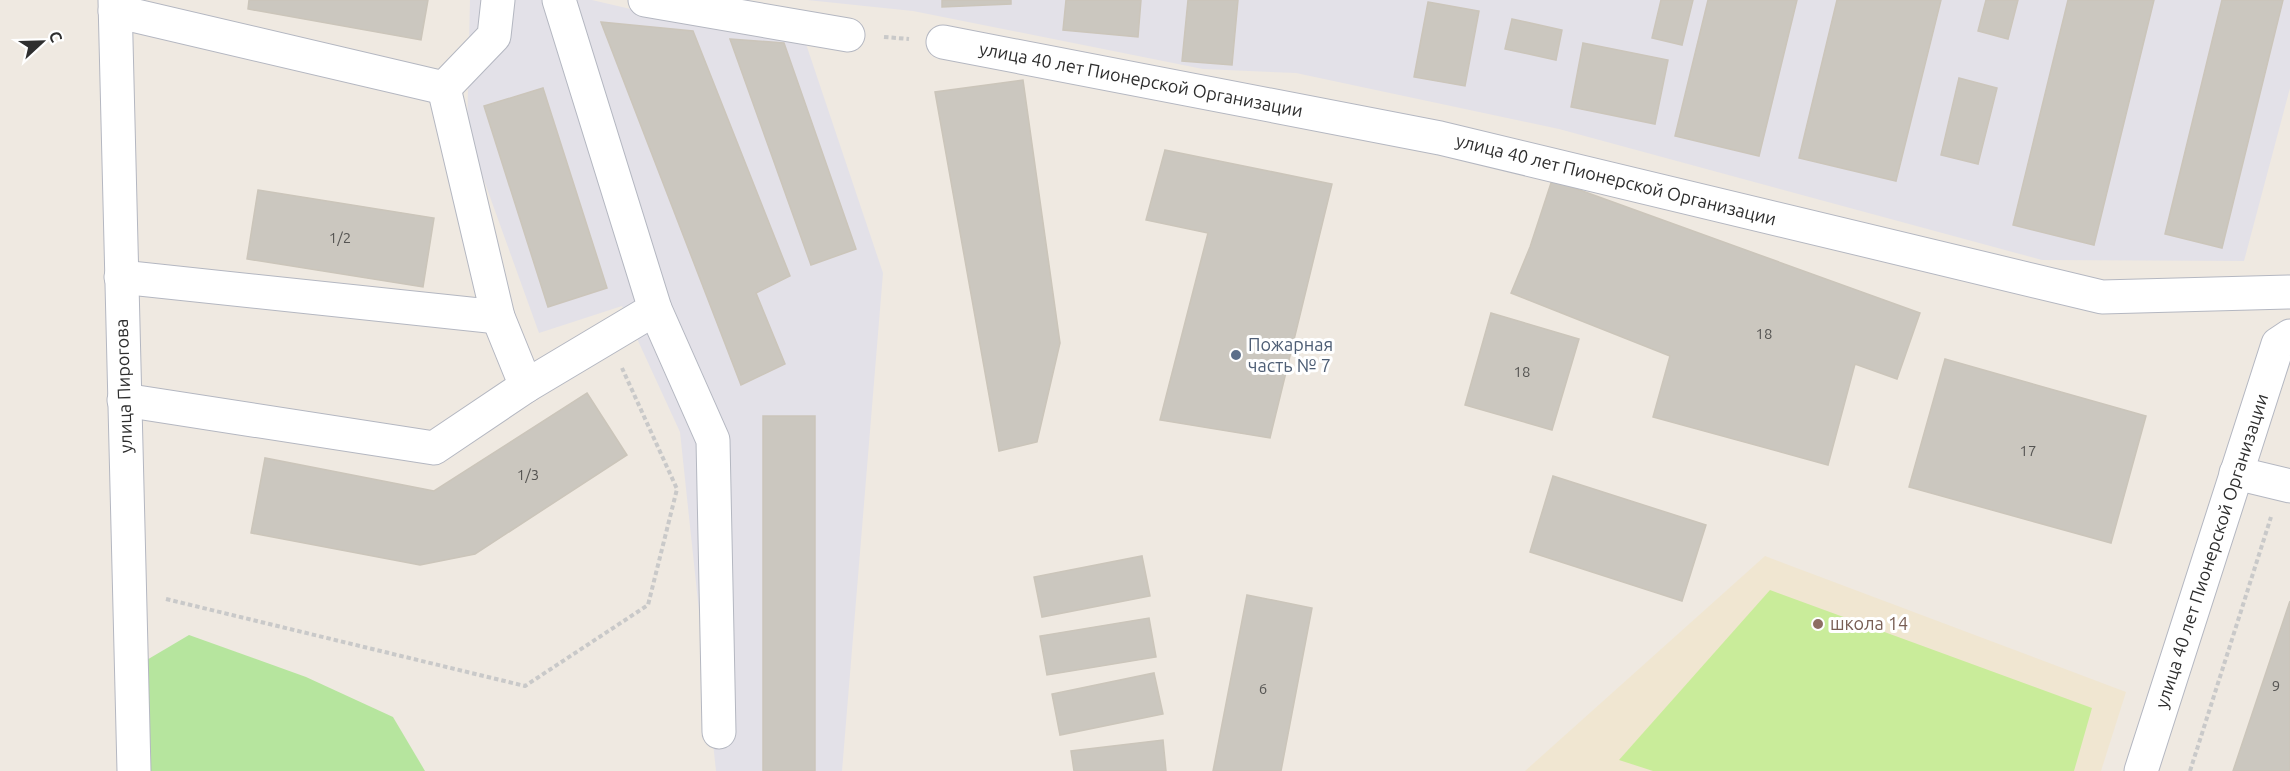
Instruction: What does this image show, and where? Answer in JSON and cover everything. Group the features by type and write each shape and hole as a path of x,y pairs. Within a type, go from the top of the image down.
{"street":[{"path":"444,87 494,36 498,0"},
{"path":"559,0 655,309 713,440 719,732"},
{"path":"645,0 848,35"},
{"path":"115,5 444,87"},
{"name":"улица Пирогова","path":"115,5 134,771"},
{"name":"улица 40 лет Пионерской Организации","path":"943,42 1440,138 2102,297 2290,292"},
{"path":"444,87 498,317 526,386"},
{"path":"121,277 498,317"},
{"path":"124,400 434,448 526,386 655,309"},
{"name":"улица 40 лет Пионерской Организации","path":"2141,771 2278,344 2290,336"},
{"path":"2236,473 2286,485"}],"path":[{"path":"848,35 943,42"},
{"path":"129,590 525,686 648,605 677,489 608,338"},
{"path":"2190,771 2286,485"}],"shaded area":[{"path":"470,0 592,0 686,22 805,41 883,273 842,771 716,771 680,432 622,306 539,333 467,133"},
{"path":"807,0 2290,0 2290,88 2244,261 2042,260 1559,129 1296,73 1203,69 913,11"},
{"name":"школа 14","path":"1765,556 2126,692 2101,771 1525,771"}],"green space":[{"name":"школа 14","path":"1770,590 2092,708 2074,771 1653,771 1619,760"},
{"path":"189,635 306,677 393,717 425,771 143,771 140,664"}],"building":[{"path":"249,0 428,0 421,40 248,9"},
{"path":"942,0 1011,0 1011,4 942,7"},
{"path":"1066,0 1141,0 1138,37 1063,30"},
{"path":"1188,0 1238,0 1232,65 1182,61"},
{"path":"1661,0 1693,0 1682,45 1652,38"},
{"path":"1708,0 1797,0 1759,156 1675,136"},
{"path":"1837,0 1941,0 1896,181 1799,158"},
{"path":"1986,0 2018,0 2008,39 1978,31"},
{"path":"2068,0 2154,0 2094,245 2013,225"},
{"path":"2222,0 2283,0 2222,248 2165,234"},
{"path":"1428,2 1479,11 1465,86 1414,77"},
{"path":"1512,19 1562,30 1556,60 1505,49"},
{"path":"601,22 693,31 790,276 756,293 785,364 741,385"},
{"path":"730,39 784,43 856,249 811,265"},
{"path":"1583,43 1668,60 1655,124 1571,107"},
{"path":"1959,78 1997,88 1978,164 1941,155"},
{"path":"1023,80 1060,343 1037,442 999,451 935,92"},
{"path":"543,88 607,288 548,307 484,106"},
{"path":"1165,150 1332,184 1270,438 1160,420 1208,233 1146,220"},
{"path":"1552,180 1920,313 1897,379 1855,364 1828,465 1653,417 1670,356 1511,293 1530,247"},
{"path":"258,190 434,218 423,287 247,259"},
{"path":"1491,313 1579,339 1552,430 1465,405"},
{"path":"1945,359 2146,416 2111,543 1909,487"},
{"path":"587,393 627,455 475,554 420,565 251,533 265,458 434,491"},
{"path":"763,416 815,416 815,771 763,771"},
{"path":"1553,476 1706,525 1682,601 1530,552"},
{"path":"1142,556 1150,596 1042,617 1034,577"},
{"path":"1247,595 1312,608 1281,771 1213,771"},
{"path":"2290,601 2290,771 2233,771"},
{"path":"1149,618 1156,657 1047,675 1040,636"},
{"path":"1154,673 1163,714 1060,735 1052,694"},
{"path":"1163,740 1166,771 1074,771 1071,751"}],"place":[{"name":"Пожарная часть № 7","path":"1236,355"},
{"name":"школа 14","path":"1818,624"}]}
